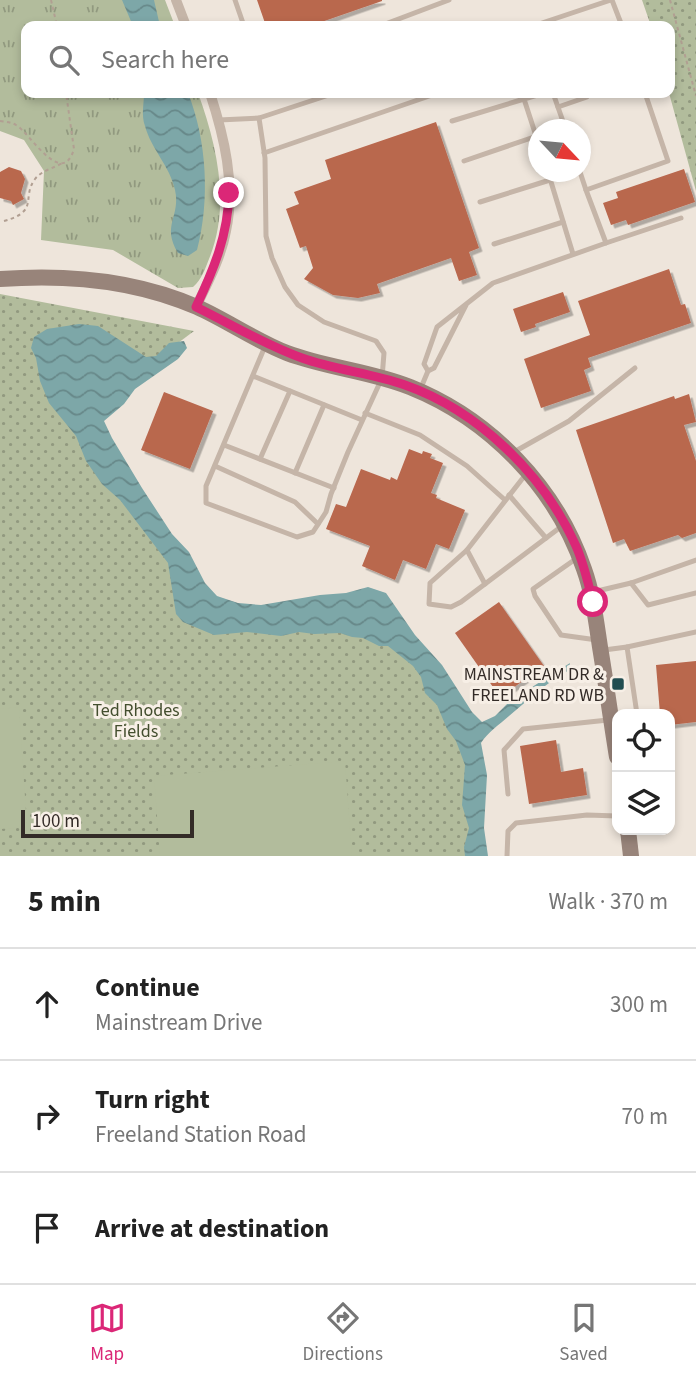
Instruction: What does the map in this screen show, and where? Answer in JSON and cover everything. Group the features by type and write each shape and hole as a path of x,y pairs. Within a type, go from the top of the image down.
{"street":[{"path":"176,0 184,21"},
{"path":"196,307 214,270 227,229 229,174 219,120 212,98"},
{"path":"0,279 76,278 119,283 196,307 306,360 382,378 420,391 456,410 477,425 528,472 565,524 590,592 612,724"},
{"path":"629,835 631,856"}],"lane":[{"path":"235,0 242,21"},
{"path":"393,21 449,0"},
{"path":"548,21 612,0 620,21"},
{"path":"219,120 259,118 320,98"},
{"path":"264,153 424,98"},
{"path":"452,121 530,98"},
{"path":"555,98 562,119"},
{"path":"558,107 584,98"},
{"path":"586,190 668,161 647,98"},
{"path":"524,100 531,119"},
{"path":"259,118 264,153 266,236 285,287 298,305 324,322 376,341 384,353 382,378 334,488 327,513 313,532 297,537 206,503 206,486 267,343"},
{"path":"464,161 528,142"},
{"path":"480,202 544,182"},
{"path":"551,182 573,254"},
{"path":"583,182 606,243"},
{"path":"428,371 424,364 437,327 493,283 681,218"},
{"path":"494,244 563,222"},
{"path":"420,391 428,371 434,368 466,305"},
{"path":"511,454 569,421 635,368"},
{"path":"253,376 324,405 420,435 467,466 507,498 546,538"},
{"path":"260,459 290,391"},
{"path":"295,473 324,405"},
{"path":"224,445 334,488"},
{"path":"215,466 295,502 318,524"},
{"path":"528,472 467,550 430,583 429,604 451,607 565,524"},
{"path":"467,550 485,583"},
{"path":"579,556 533,589 561,635 600,645 627,647 696,632"},
{"path":"590,592 631,583 696,560"},
{"path":"631,583 648,605 696,593"},
{"path":"627,647 636,709"},
{"path":"508,794 504,750 523,729 611,719"},
{"path":"507,856 508,831 516,823 587,815 612,816"}],"path":[{"path":"51,0 56,21"},
{"path":"670,0 696,96"},
{"path":"4,220 21,214 27,207 34,180 44,171 72,156 74,149 67,98"},
{"path":"0,121 15,123 48,158 56,163 65,162"}],"green space":[{"path":"0,0 165,0 173,21 21,21 21,98 200,98 216,154 220,197 216,239 199,281 193,287 178,288 113,250 41,240 44,171 24,140 0,131"},
{"path":"642,0 696,0 696,191 670,98 675,98 675,21 649,21"},
{"name":"Ted Rhodes Fields","path":"0,294 194,331 90,409 203,602 272,616 374,605 463,716 481,856 0,856"},
{"path":"19,707 27,827 0,829 0,709"},
{"path":"345,761 352,856 160,856 154,776"}],"water":[{"path":"122,0 154,0 159,21 131,21"},
{"path":"144,98 190,98 194,111 203,151 205,191 197,250 188,256 178,253 173,243 171,228 176,199 173,181 152,142 143,114"},
{"path":"79,324 98,326 146,357 156,356 169,343 184,341 187,348 178,359 135,389 124,404 104,421 142,488 172,534 189,552 205,583 217,596 238,603 261,605 346,593 368,587 386,593 482,722 495,716 510,701 570,663 568,671 530,698 481,743 487,775 484,828 488,856 465,856 464,847 469,828 462,805 465,765 437,705 425,693 421,677 413,666 388,646 379,646 363,638 340,633 299,632 281,636 247,632 214,635 183,622 176,614 168,563 120,500 102,484 86,461 76,436 49,403 40,381 36,358 31,348 34,337 47,329"}],"building":[{"path":"257,0 382,0 324,21 264,21"},
{"path":"436,122 479,248 469,252 477,275 459,281 451,258 377,284 380,293 358,298 333,295 304,279 313,268 306,246 300,248 286,209 299,204 294,192 331,179 325,160"},
{"path":"9,167 21,171 25,179 21,193 24,199 13,205 11,201 0,198 0,172"},
{"path":"684,169 695,202 628,225 626,220 611,225 603,203 618,198 616,192"},
{"path":"669,269 681,305 685,304 691,323 588,358 591,367 584,370 591,391 541,408 524,359 590,335 578,301"},
{"path":"563,292 570,312 535,324 536,327 521,332 513,309"},
{"path":"164,392 213,411 190,469 141,450"},
{"path":"689,394 696,422 684,425 696,461 696,533 682,538 678,535 630,551 624,539 613,543 576,430 674,396 675,399"},
{"path":"409,449 422,454 423,451 432,454 430,458 443,463 431,493 437,495 436,498 465,510 449,549 436,544 426,569 403,560 395,580 362,566 370,546 326,529 336,504 346,507 361,469 397,480"},
{"path":"499,602 544,666 500,697 455,633"},
{"path":"696,661 696,722 675,724 675,709 660,709 656,665"},
{"path":"556,740 561,772 583,768 587,795 529,804 520,746"}],"place":[{"name":"MAINSTREAM DR & FREELAND RD WB","path":"618,684"}],"route":[{"path":"229,193 227,229 214,270 196,307 284,352 409,386 456,410 477,425 519,462 552,503 576,547 593,602"}]}
